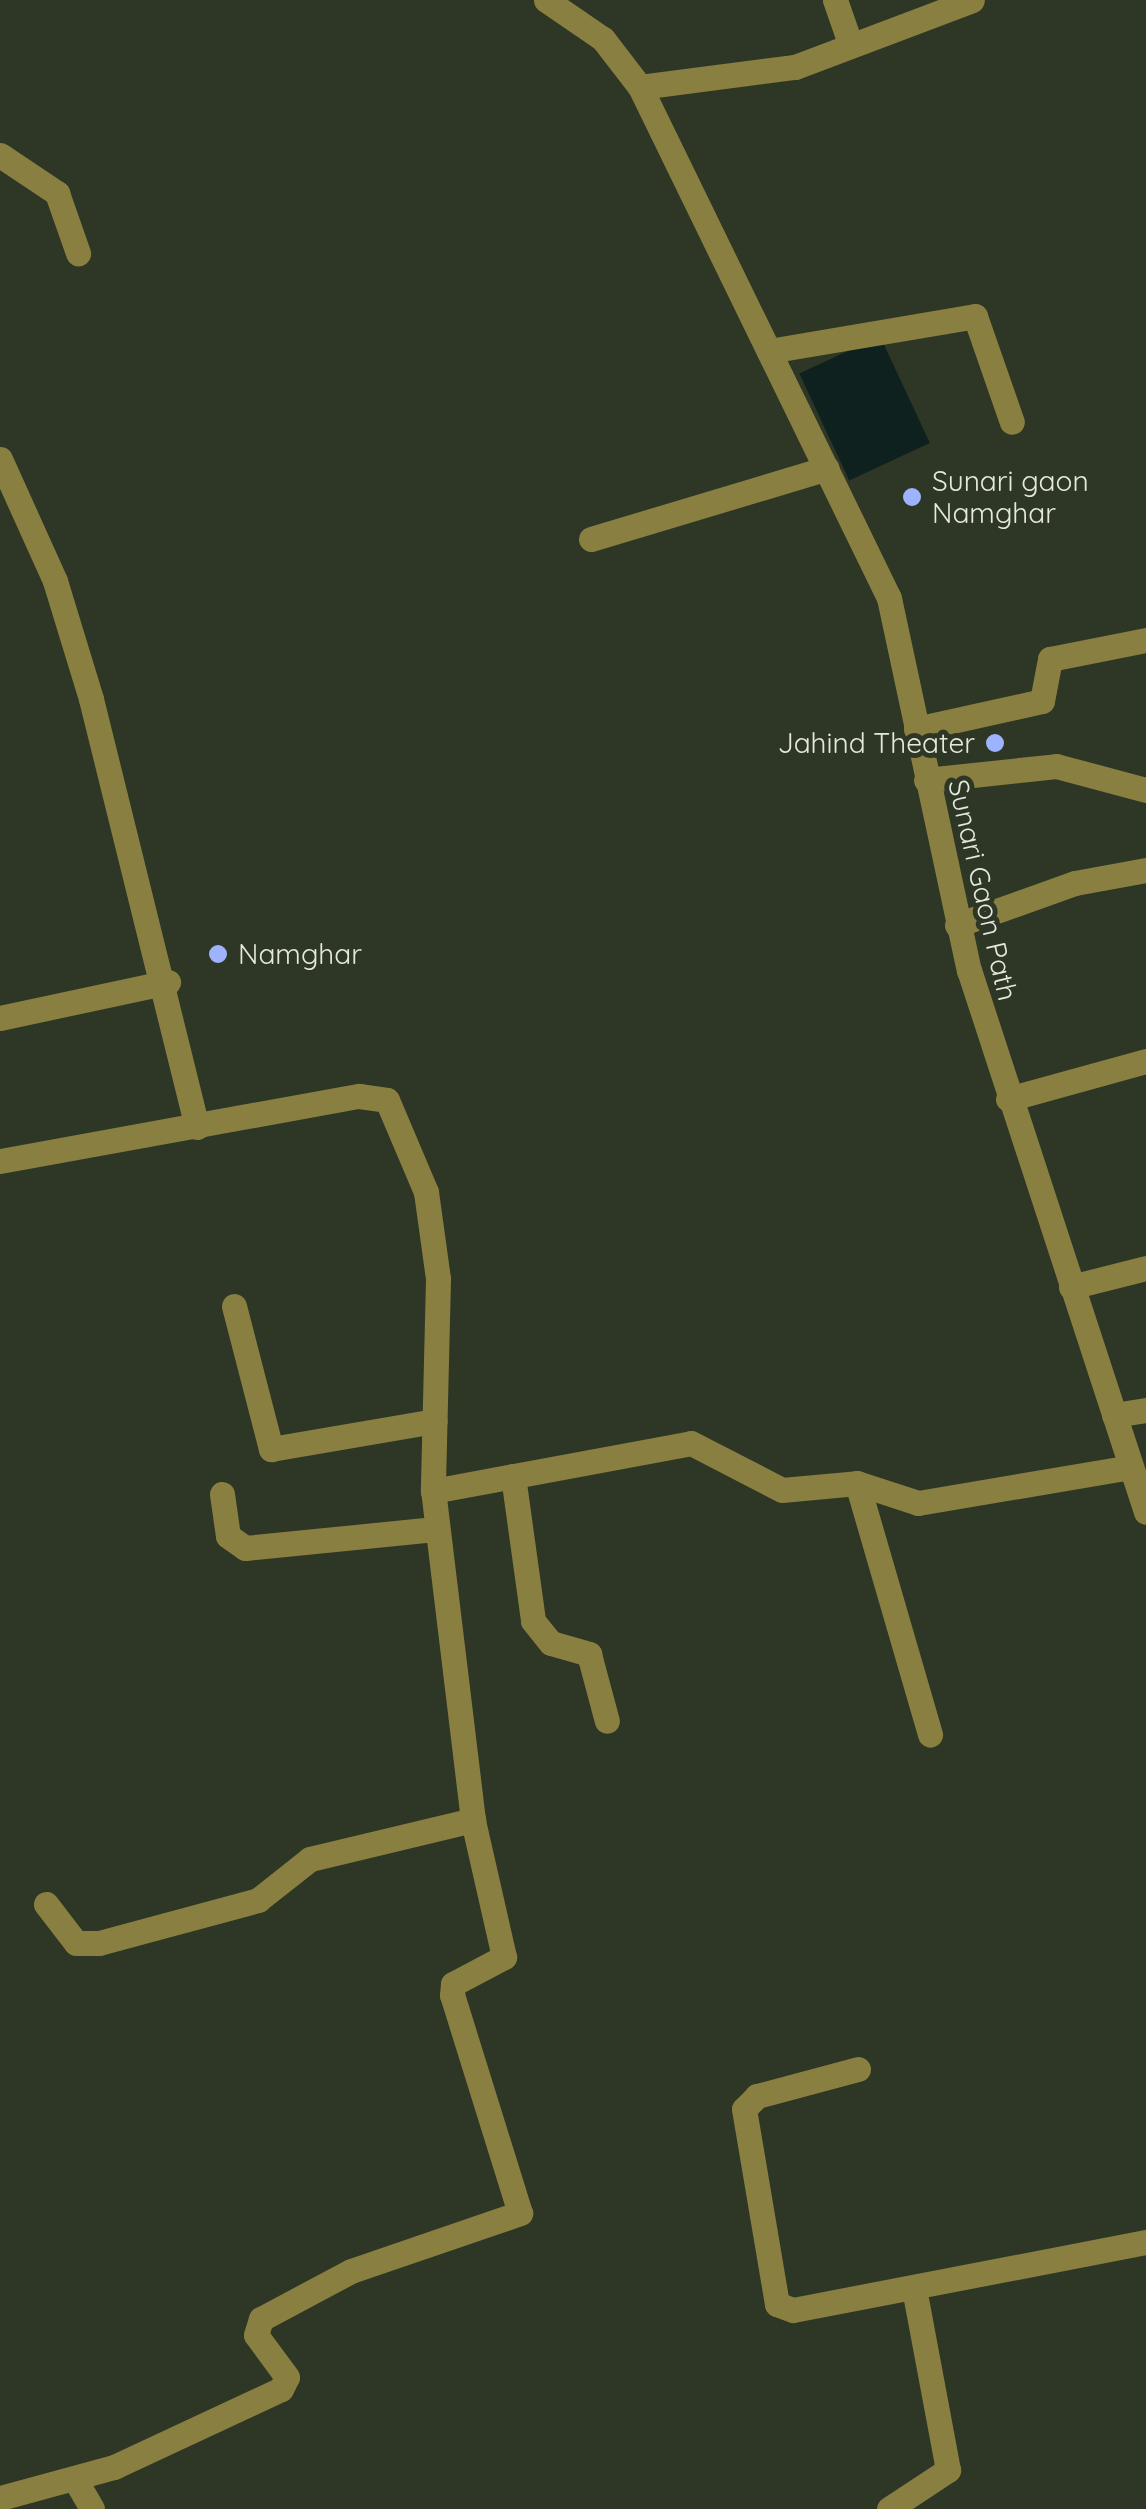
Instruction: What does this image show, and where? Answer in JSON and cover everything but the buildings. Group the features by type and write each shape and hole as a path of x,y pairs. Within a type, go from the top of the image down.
{"street":[{"name":"Sunari Gaon Path","path":"546,0 604,39 640,87 888,598 956,925 1008,1098 1146,1512"},
{"path":"836,0 850,44"},
{"path":"640,87 795,67 972,0"},
{"path":"0,155 57,193 78,253"},
{"path":"768,351 975,316 1012,422"},
{"path":"0,459 55,582 168,982 196,1126"},
{"path":"591,538 827,468"},
{"path":"916,729 1042,701 1050,659 1146,640"},
{"path":"926,780 1056,766 1146,790"},
{"path":"956,925 1146,870"},
{"path":"0,1018 168,982"},
{"path":"1008,1098 1146,1061"},
{"path":"0,1161 372,1095 398,1113 426,1192 438,1279 435,1529 473,1820 504,1957 453,1984 452,1996 518,2218 351,2270 260,2318 256,2335 285,2386 76,2481 0,2498"},
{"path":"1071,1288 1146,1268"},
{"path":"234,1306 270,1449 434,1421"},
{"path":"1114,1415 1146,1410"},
{"path":"433,1491 703,1444 782,1490 857,1484 918,1503 1131,1467"},
{"path":"513,1476 533,1620 552,1642 593,1660 606,1720"},
{"path":"857,1484 930,1735"},
{"path":"222,1494 228,1536 245,1548 435,1529"},
{"path":"46,1904 76,1943 99,1943 258,1900 310,1858 473,1820"},
{"path":"858,2069 756,2096 744,2109 768,2287 794,2310 1146,2242"},
{"path":"891,2508 948,2470 914,2289"},
{"path":"76,2481 92,2509"}],"water":[{"path":"880,336 930,443 849,481 799,374"}],"place":[{"name":"Sunari gaon Namghar","path":"912,497"},
{"name":"Jahind Theater","path":"995,743"},
{"name":"Namghar","path":"218,954"}]}
